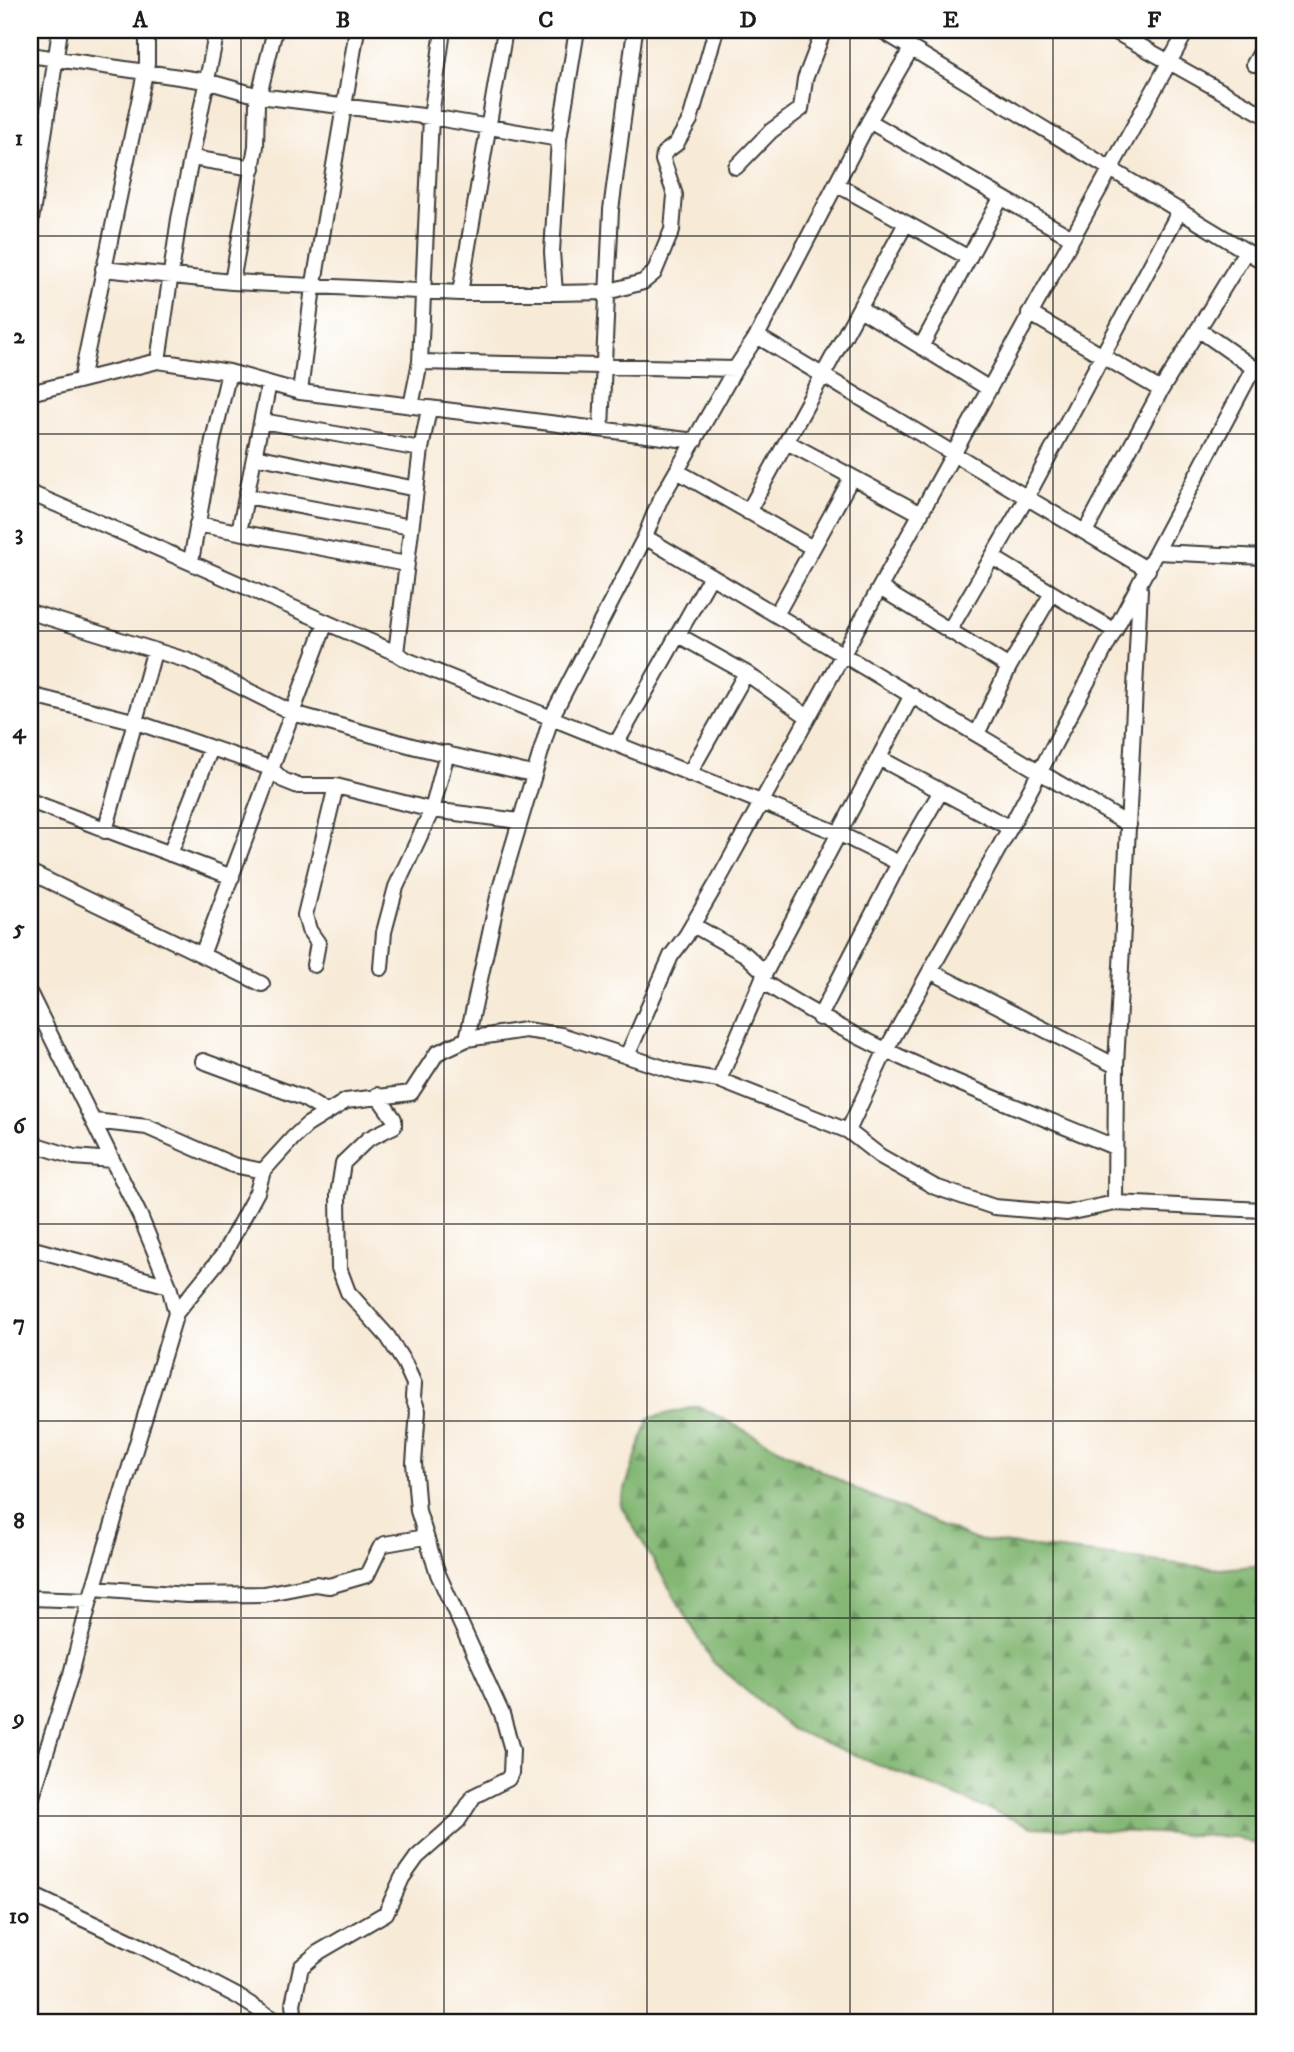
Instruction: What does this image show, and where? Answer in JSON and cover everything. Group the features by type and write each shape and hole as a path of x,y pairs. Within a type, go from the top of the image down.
{"street":[{"path":"30,227 60,30"},
{"path":"81,380 145,73 147,30"},
{"path":"158,360 170,276 217,30"},
{"path":"232,282 253,168 259,96 275,30"},
{"path":"300,392 314,285 357,30"},
{"path":"411,406 420,362 431,117 443,30"},
{"path":"460,293 505,30"},
{"path":"555,293 552,252 559,139 577,30"},
{"path":"601,428 606,366 611,210 635,30"},
{"path":"103,269 232,282 424,289 460,293 607,292 649,279 669,240 675,195 663,160 664,153 676,144 690,120 716,30"},
{"path":"736,167 771,131 801,109 805,79 824,30"},
{"path":"881,30 1264,262"},
{"path":"1112,30 1264,115"},
{"path":"627,1056 671,956 693,925 761,803 1187,30"},
{"path":"1254,64 1264,47"},
{"path":"467,1039 499,892 532,774 551,718 677,471 734,369 757,336 869,121 911,49"},
{"path":"30,55 206,81 259,96 431,117 559,139"},
{"path":"869,121 1072,238"},
{"path":"192,158 253,168"},
{"path":"836,184 905,225 969,258"},
{"path":"921,347 1001,198"},
{"path":"948,631 1027,497 1180,210"},
{"path":"748,512 905,225"},
{"path":"1085,532 1161,390 1246,251"},
{"path":"860,309 988,388"},
{"path":"1029,313 1161,390"},
{"path":"848,1130 885,1052 1010,828 1157,552 1259,372 1198,329"},
{"path":"757,336 1148,570"},
{"path":"30,393 71,385 158,360 229,372 300,392 695,441"},
{"path":"420,362 734,369"},
{"path":"191,561 229,372"},
{"path":"239,532 269,383"},
{"path":"396,653 421,449 429,409"},
{"path":"262,421 421,449"},
{"path":"787,442 921,514"},
{"path":"255,456 416,489"},
{"path":"677,471 811,547"},
{"path":"776,615 811,547 852,477"},
{"path":"30,494 191,561 396,653 838,833 899,863"},
{"path":"246,496 411,527"},
{"path":"197,524 406,564"},
{"path":"645,537 1129,825"},
{"path":"1157,552 1264,557"},
{"path":"992,557 1115,631"},
{"path":"616,744 711,576"},
{"path":"1115,1203 1116,1066 1140,583"},
{"path":"880,588 1009,667"},
{"path":"977,734 1009,667 1052,593"},
{"path":"30,612 189,661 293,713 532,774"},
{"path":"202,955 326,622"},
{"path":"678,635 746,673 808,718"},
{"path":"105,831 154,652"},
{"path":"689,774 746,673"},
{"path":"30,695 133,721 270,768 283,780 298,786 336,786 432,810 519,821"},
{"path":"719,1080 764,977 912,695"},
{"path":"170,855 211,748"},
{"path":"381,968 384,932 396,887 432,810 447,753"},
{"path":"879,758 1010,828"},
{"path":"314,965 318,943 309,930 304,915 336,786"},
{"path":"819,1018 899,863 941,791"},
{"path":"30,801 232,877"},
{"path":"30,872 262,984"},
{"path":"693,925 746,955 764,977 819,1018 885,1052 1114,1147"},
{"path":"930,971 1116,1066"},
{"path":"30,994 112,1160 169,1286 176,1313"},
{"path":"30,1802 71,1674 92,1594 176,1313 223,1255 257,1192 263,1171 300,1131 346,1101 377,1095 411,1093 437,1053 467,1039 525,1030 589,1041 683,1074 719,1080 848,1130 880,1156 925,1182 994,1207 1068,1213 1115,1203 1264,1210"},
{"path":"203,1062 303,1098 326,1112"},
{"path":"295,2022 293,2004 302,1967 319,1952 386,1913 402,1878 417,1857 458,1821 474,1796 508,1779 511,1773 512,1750 502,1714 425,1537 414,1480 418,1411 413,1397 414,1384 405,1363 388,1337 348,1292 339,1268 338,1195 343,1163 368,1139 394,1126 394,1119 377,1095"},
{"path":"94,1121 127,1122 147,1127 233,1165 263,1171"},
{"path":"30,1143 83,1158 112,1160"},
{"path":"30,1248 169,1286"},
{"path":"30,1598 92,1594 264,1594 315,1584 329,1586 367,1575 380,1548 385,1544 425,1537"},
{"path":"30,1894 143,1947 237,1996 278,2022"}],"green space":[{"path":"698,1406 862,1492 976,1540 1220,1569 1264,1565 1264,1847 1236,1837 1032,1827 791,1729 713,1662 620,1504 649,1418"}]}
